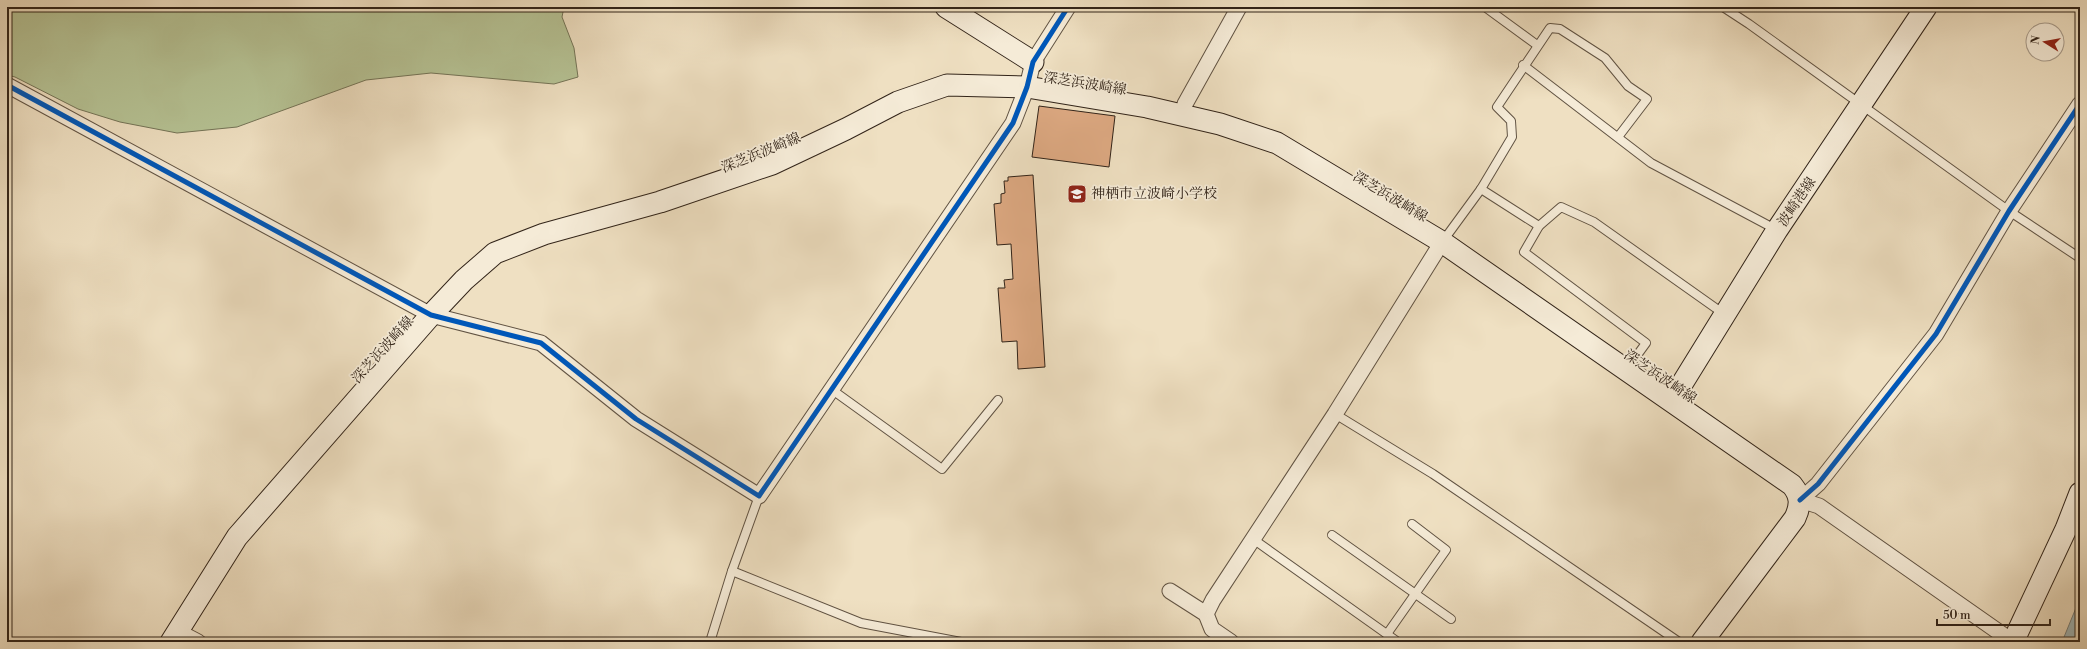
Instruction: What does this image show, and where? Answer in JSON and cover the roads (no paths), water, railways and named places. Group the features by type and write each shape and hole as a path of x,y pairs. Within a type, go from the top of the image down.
{"main road":[{"path":"946,7 1033,62"},
{"name":"波崎港線","path":"1672,400 1726,316 1778,230 1926,7"},
{"name":"深芝浜波崎線","path":"174,636 237,537 431,315 464,280 495,253 544,234 660,202 772,164 846,129 898,102 947,85 1027,87 1147,106 1220,124 1277,143 1442,242 1672,400 1792,485 1800,500"},
{"path":"2013,642 2066,529 2080,493"},
{"path":"1702,642 1795,518 1800,500"}],"street":[{"path":"7,85 431,315 541,343 636,419 760,496 831,389 1013,123 1027,87 1033,62 1068,7"},
{"path":"1182,115 1185,104 1239,7"},
{"path":"1800,500 1818,484 1936,334 2009,211 2080,104"},
{"path":"1206,614 1442,242"},
{"path":"1800,500 1819,506 2013,642"},
{"path":"1170,591 1206,614 1212,629 1231,642"},
{"path":"174,636 198,642"}],"lane":[{"path":"1485,7 1537,45"},
{"path":"1723,7 1749,24 2009,211 2080,258"},
{"path":"1442,242 1481,189 1512,138 1511,121 1496,107 1550,28 1560,29 1605,58 1628,86 1646,99 1618,137"},
{"path":"1524,66 1651,163 1778,230"},
{"path":"1481,189 1539,226"},
{"path":"1627,369 1646,343 1524,252 1539,226 1560,207 1594,222 1726,316"},
{"path":"831,389 942,469 998,400"},
{"path":"1334,414 1433,474 1679,642"},
{"path":"710,642 732,571 760,496"},
{"path":"1387,634 1446,550 1412,524"},
{"path":"1332,535 1451,619"},
{"path":"1253,539 1398,642"},
{"path":"732,571 861,624 961,642"}],"water":[{"path":"2080,598 2080,642 2062,642"}],"place":[{"name":"神栖市立波崎小学校","path":"1077,194"}]}
